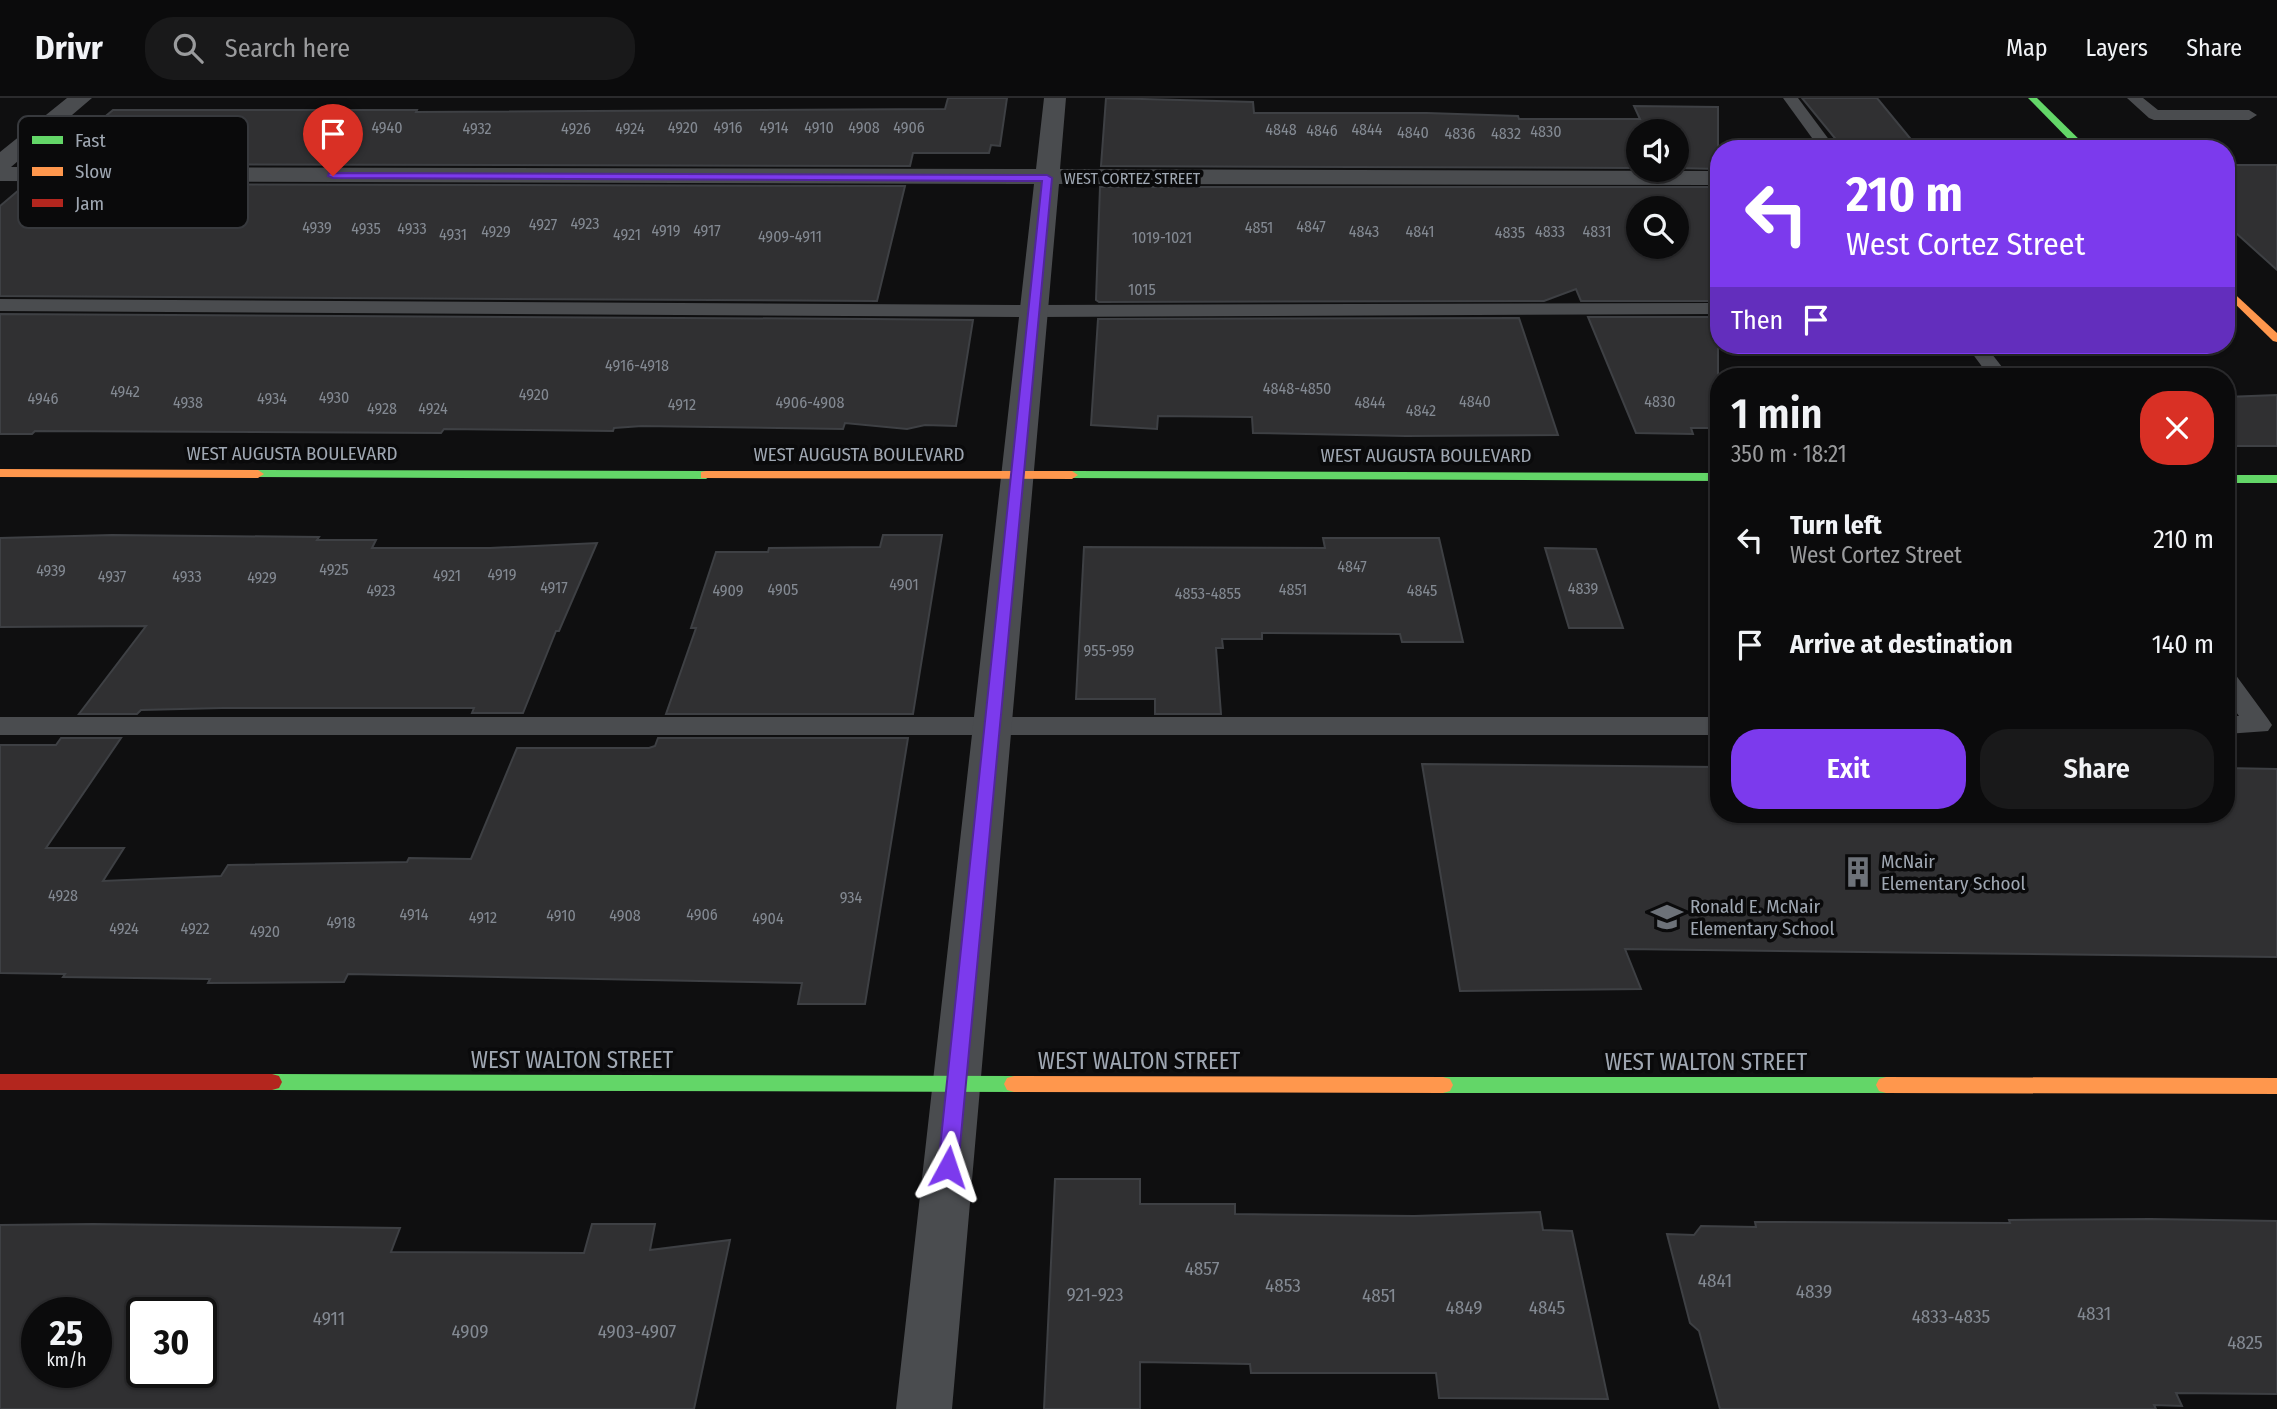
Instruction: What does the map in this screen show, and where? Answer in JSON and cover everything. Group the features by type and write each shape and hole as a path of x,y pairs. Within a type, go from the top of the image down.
{"street":[{"path":"59,116 81,98"},
{"path":"923,1409 1055,98"},
{"path":"2032,98 2075,140"},
{"path":"0,164 18,149"},
{"name":"WEST CORTEZ STREET","path":"0,174 18,174"},
{"name":"WEST CORTEZ STREET","path":"248,175 1710,178"},
{"path":"2235,297 2276,336"},
{"name":"WEST AUGUSTA BOULEVARD","path":"0,473 1710,477"},
{"path":"2235,479 2277,479"},
{"name":"WEST WALTON STREET","path":"0,1082 2277,1086"}],"lane":[{"path":"1790,98 1821,140"},
{"path":"2134,98 2154,115 2249,115 2228,98"},
{"path":"0,305 1034,311 1710,309"},
{"path":"1982,354 1993,368"},
{"path":"2235,692 2259,725 2235,725"},
{"path":"0,726 1710,726"}],"building":[{"path":"948,98 1007,98 1000,146 991,145 989,153 913,153 910,166 248,164 248,116 106,116 113,110 417,110 416,112 945,109"},
{"path":"1106,98 1253,102 1254,113 1427,113 1518,116 1519,119 1626,119 1626,168 1101,166"},
{"path":"1802,98 1877,98 1912,140 1836,140"},
{"path":"1634,106 1718,107 1718,140 1710,140 1710,169 1689,168 1689,119 1640,119"},
{"path":"2235,165 2277,165 2277,270 2235,232"},
{"path":"248,185 905,186 877,301 0,296 0,206 18,191 18,228 248,228"},
{"path":"1100,187 1710,187 1710,301 1581,301 1576,289 1544,301 1099,302 1096,300"},
{"path":"0,314 973,320 956,426 925,425 907,429 845,423 843,429 642,426 614,428 613,431 35,431 32,434 0,434"},
{"path":"1588,317 1710,317 1710,354 1718,354 1718,368 1710,368 1710,428 1691,428 1693,434 1636,433"},
{"path":"1519,318 1558,435 1253,433 1252,417 1158,416 1157,429 1091,425 1098,319"},
{"path":"2277,395 2277,446 2235,446 2235,397"},
{"path":"112,535 376,540 372,548 490,548 597,543 559,631 556,631 523,713 472,713 474,708 222,708 141,710 137,714 79,714 146,626 0,627 0,538"},
{"path":"883,535 942,535 913,714 666,714 696,628 691,628 716,552 768,552 769,548 880,547"},
{"path":"1323,538 1439,538 1463,642 1402,642 1400,634 1262,633 1262,639 1222,639 1223,648 1216,648 1221,714 1155,714 1155,699 1076,699 1084,547 1325,548"},
{"path":"1545,548 1596,549 1623,628 1569,628"},
{"path":"61,738 121,738 46,848 124,848 103,881 221,876 228,865 407,862 409,858 471,859 517,748 649,748 655,746 658,738 908,738 865,1004 798,1004 802,983 348,974 344,982 208,983 210,979 63,977 65,974 0,973 0,745 56,745"},
{"name":"McNair Elementary School","path":"1422,764 1710,767 1710,823 2235,823 2235,768 2277,769 2277,957 1625,949 1641,989 1460,991"},
{"path":"1055,1179 1140,1179 1140,1204 1235,1204 1235,1214 1414,1216 1540,1212 1543,1230 1572,1231 1608,1399 1439,1398 1436,1373 1251,1373 1250,1364 1140,1362 1140,1409 1044,1409"},
{"path":"2009,1220 2277,1221 2277,1394 2176,1393 2182,1406 2154,1405 2156,1409 1720,1409 1699,1331 1690,1323 1667,1234 1694,1235 1701,1226 1756,1227 1755,1222 2010,1223"},
{"path":"592,1224 655,1224 650,1250 730,1240 694,1409 0,1409 0,1225 400,1228 391,1252 584,1253"}],"traffic: fast":[{"path":"2032,98 2075,140"},
{"path":"258,474 706,475"},
{"path":"1072,475 1710,477"},
{"path":"2235,479 2277,479"},
{"path":"272,1082 1014,1084"},
{"path":"1443,1085 1886,1085"}],"traffic: slow":[{"path":"2235,298 2277,339"},
{"path":"0,473 258,474"},
{"path":"706,475 1072,475"},
{"path":"1014,1084 1443,1085"},
{"path":"1886,1085 2277,1086"}],"traffic: jam":[{"path":"0,1082 272,1082"}],"place":[{"name":"McNair Elementary School","path":"1858,872"},
{"name":"Ronald E. McNair Elementary School","path":"1667,917"}],"route":[{"path":"333,176 1047,178 948,1167"}]}
